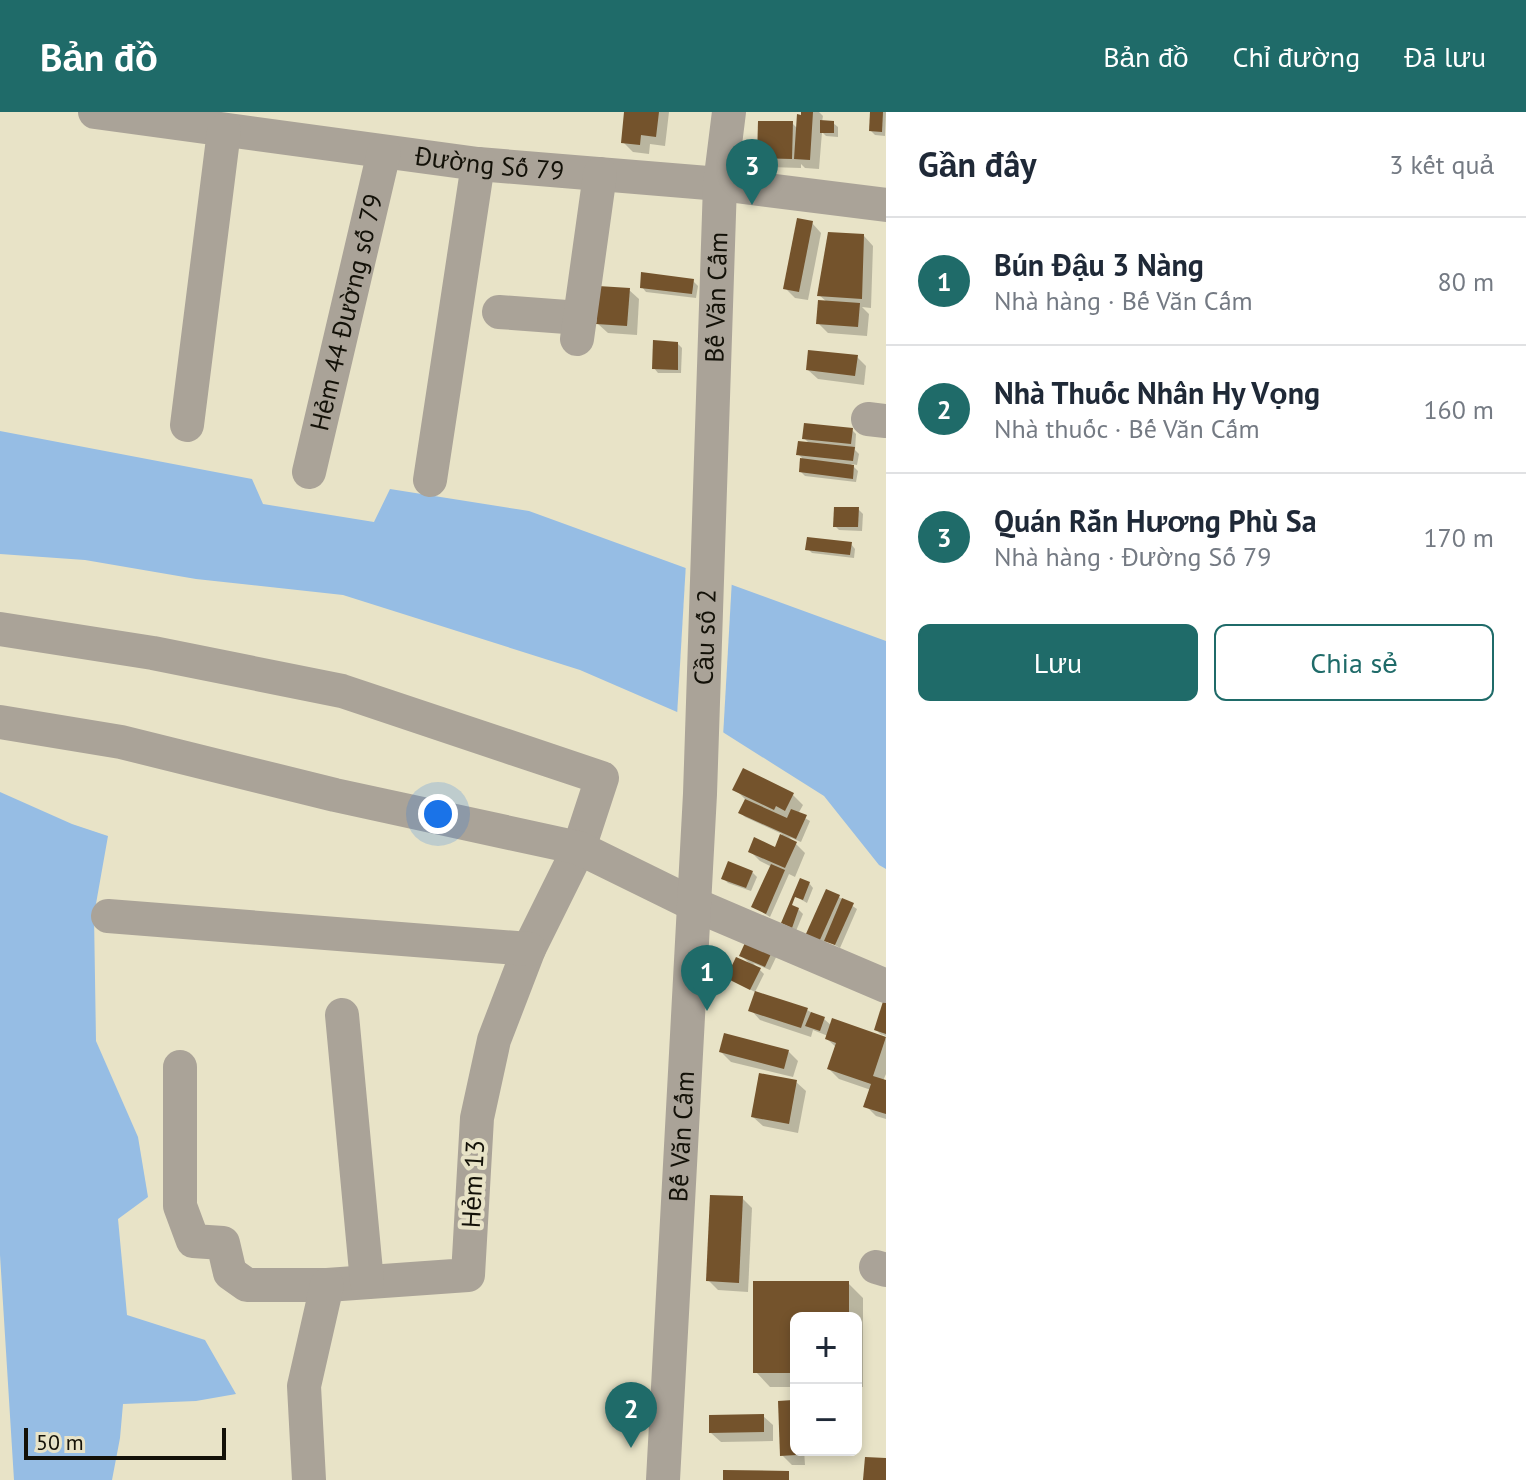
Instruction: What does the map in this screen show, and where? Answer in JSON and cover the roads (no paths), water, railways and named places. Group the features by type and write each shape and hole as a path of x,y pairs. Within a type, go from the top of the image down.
{"street":[{"name":"Đường Số 79","path":"95,112 478,164 720,184 886,205"},
{"name":"Bế Văn Cấm","path":"710,482 720,184 729,112"},
{"path":"187,425 224,131"},
{"name":"Hẻm 44 Đường số 79","path":"309,472 384,152"},
{"path":"430,480 478,164"},
{"path":"499,312 578,328 600,174"},
{"name":"Cầu số 2","path":"700,794 710,482"},
{"name":"Hẻm 13","path":"0,629 153,653 342,691 602,778 579,848 529,949 494,1040 477,1118 468,1275 327,1285 247,1285 230,1273 223,1243 193,1241 180,1206 180,1067"},
{"path":"0,722 121,742 335,795 579,848 693,904 886,986"},
{"name":"Bế Văn Cấm","path":"663,1480 700,794"},
{"path":"108,916 529,949"},
{"path":"342,1015 367,1282"},
{"path":"309,1480 304,1386 327,1285"}],"water":[{"path":"0,431 252,479 263,504 374,522 390,489 529,511 886,641 886,869 879,865 824,796 721,731 580,670 343,595 196,579 85,560 0,554"},
{"path":"0,792 72,824 108,836 94,915 96,1041 138,1137 148,1197 118,1219 127,1315 205,1340 236,1394 196,1401 123,1404 112,1480 14,1480 0,1255"}],"place":[{"name":"Quán Rắn Hương Phù Sa","path":"752,205"},
{"name":"Bún Đậu 3 Nàng","path":"707,1011"},
{"name":"Nhà Thuốc Nhân Hy Vọng","path":"631,1448"}]}
